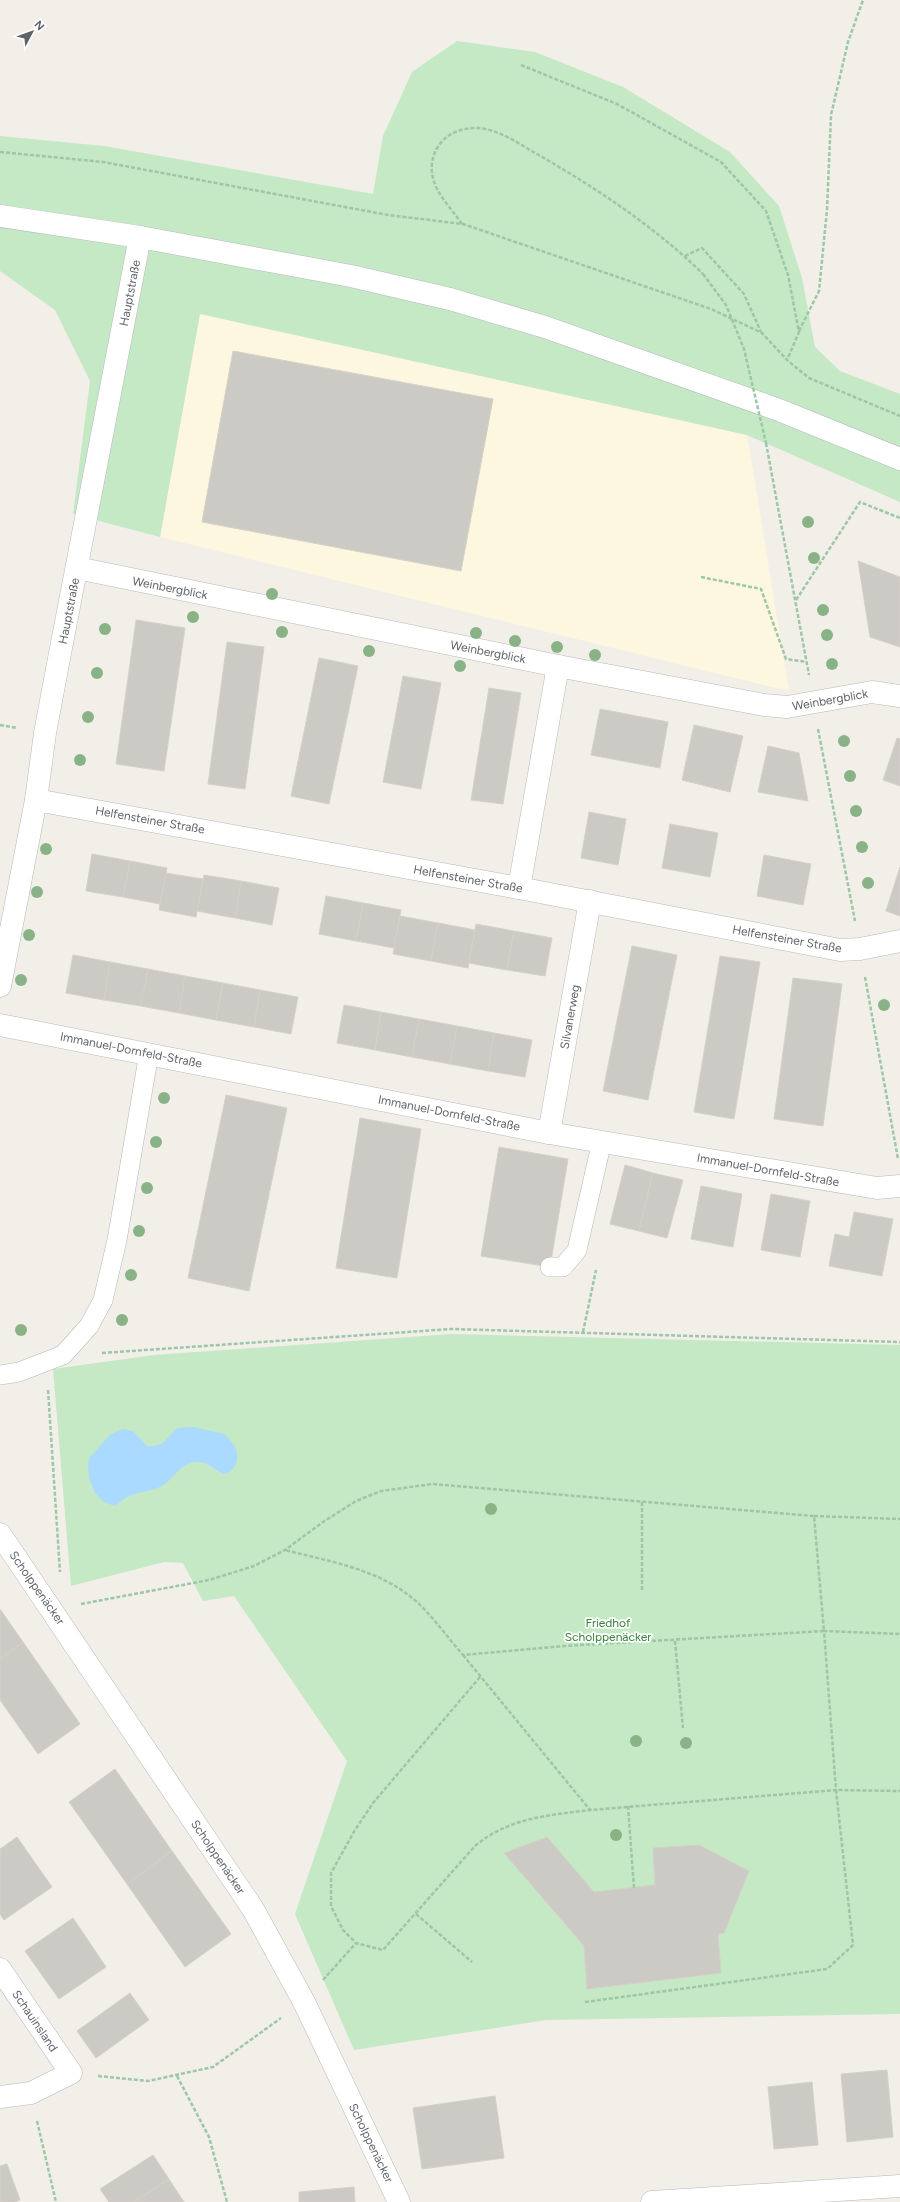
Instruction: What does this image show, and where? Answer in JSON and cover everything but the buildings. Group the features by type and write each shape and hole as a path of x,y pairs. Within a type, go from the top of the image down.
{"street":[{"path":"0,216 140,237 351,276 450,299 538,325 779,410 900,459"},
{"name":"Hauptstraße","path":"0,986 36,800 45,733 140,237"},
{"name":"Weinbergblick","path":"77,568 558,666 764,705 787,707 872,692 900,696"},
{"path":"519,888 558,666"},
{"name":"Helfensteiner Straße","path":"36,800 519,888 840,950 860,949 900,941"},
{"name":"Silvanerweg","path":"549,1133 590,902"},
{"name":"Immanuel-Dornfeld-Straße","path":"0,1025 149,1053 549,1133 877,1188 900,1186"},
{"name":"Scholppenäcker","path":"0,1534 253,1909 304,2002 399,2202"},
{"name":"Schauinsland","path":"0,1969 71,2073"},
{"path":"0,2097 31,2093 71,2073"},
{"path":"652,2202 900,2186"}],"lane":[{"path":"0,1375 19,1372 44,1364 63,1355 89,1326 103,1300 117,1240 149,1053"},
{"path":"550,1268 563,1267 577,1250 602,1142"}],"path":[{"path":"787,360 819,291 827,210 831,115 848,42 863,0"},
{"path":"521,65 617,104 720,162 766,211 788,275 799,332"},
{"path":"463,224 438,190 430,174 432,159 440,142 457,130 479,128 504,136 582,180 641,222 685,256 703,274 726,305 744,349 766,443 796,600 813,703"},
{"path":"0,152 103,162 388,215 463,224 711,309 762,333"},
{"path":"685,256 702,248 744,294 762,333 787,360 809,378 900,416"},
{"path":"796,600 860,502 900,518"},
{"path":"701,577 762,589 786,659 807,662"},
{"path":"63,1355 451,1329 900,1342"},
{"path":"44,1364 48,1389 61,1568 52,1609 208,1580 254,1566 285,1550 323,1522 356,1501 381,1491 432,1484 814,1516 900,1519"},
{"path":"642,1502 642,1590"},
{"path":"585,2002 826,1969 853,1945 836,1790 814,1516"},
{"path":"285,1550 363,1570 383,1579 417,1602 463,1655 590,1810"},
{"path":"463,1655 564,1646 675,1641 824,1631 900,1634"},
{"path":"675,1641 683,1728"},
{"path":"480,1677 373,1803 355,1830 334,1867 332,1873 331,1906 343,1930 356,1943 383,1950 475,1846 488,1835 499,1829 540,1816 628,1806 836,1790 900,1791"},
{"path":"628,1806 634,1888"},
{"path":"416,1914 472,1962"},
{"path":"71,2073 148,2081 177,2076 213,2067 304,2002 356,1943"},
{"path":"177,2076 209,2137 227,2202"},
{"path":"31,2093 56,2202"}],"shaded area":[{"path":"200,313 747,435 789,691 160,537"}],"green space":[{"path":"457,41 535,52 623,87 730,152 779,206 802,278 815,347 840,371 900,394 900,502 747,435 200,314 160,537 73,514 90,381 55,310 0,271 0,136 104,146 373,194 383,136 412,72"},
{"name":"Friedhof Scholppenäcker","path":"452,1334 900,1345 900,2014 546,2020 354,2050 295,1914 347,1761 234,1596 203,1601 183,1563 164,1562 71,1586 53,1369 154,1355"}],"water":[{"path":"193,1427 224,1434 236,1449 237,1453 236,1465 231,1471 223,1474 205,1463 192,1462 187,1464 160,1487 128,1497 115,1506 104,1502 95,1493 89,1478 88,1462 90,1457 111,1434 123,1429 133,1431 148,1447 162,1444 177,1428"}]}
